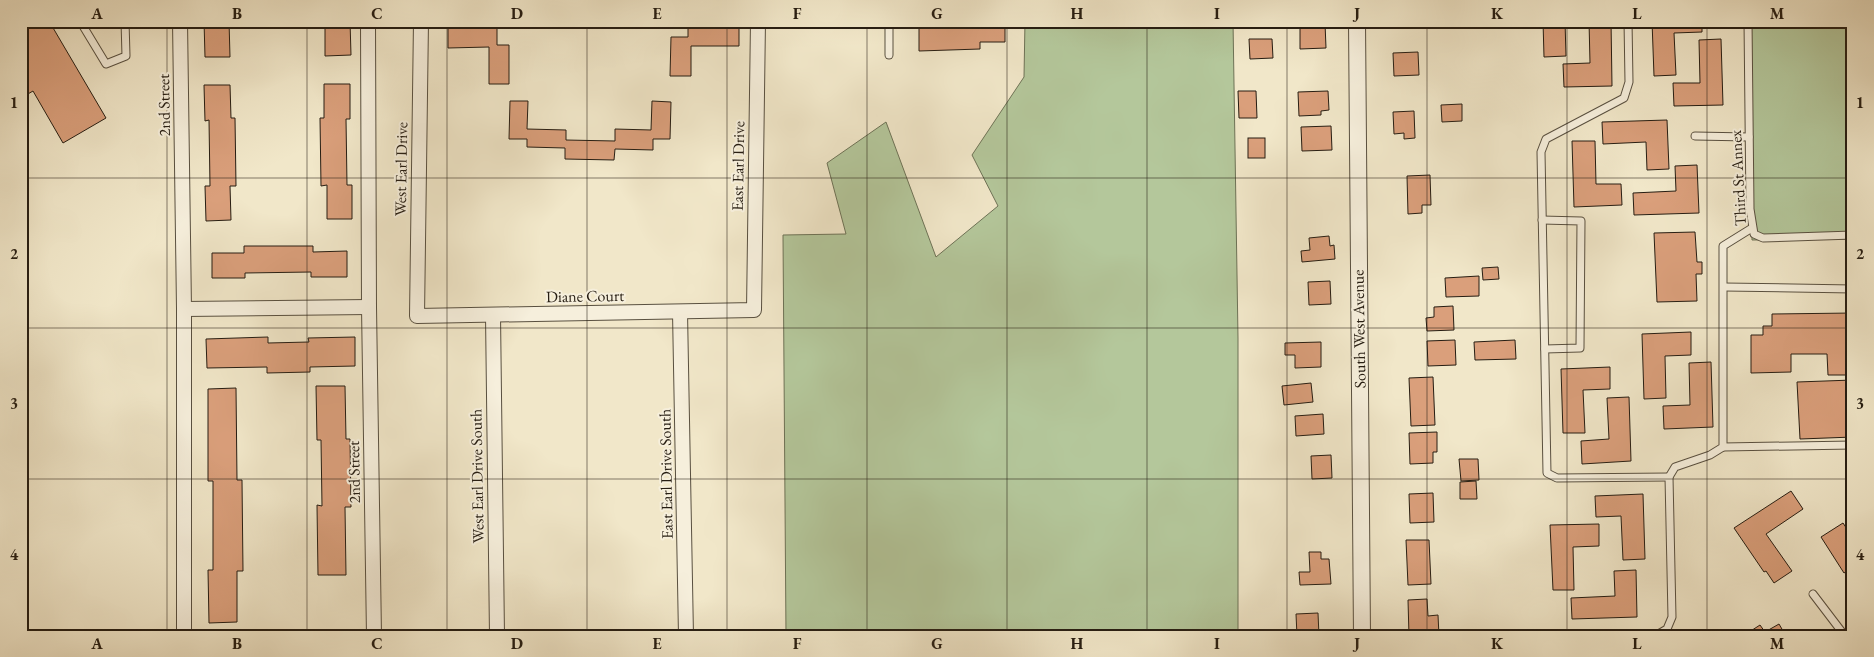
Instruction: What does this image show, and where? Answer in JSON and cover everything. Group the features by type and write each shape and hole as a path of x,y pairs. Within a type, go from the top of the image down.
{"street":[{"name":"2nd Street","path":"180,21 184,309 184,636"},
{"name":"2nd Street","path":"368,21 369,307 374,636"},
{"name":"West Earl Drive","path":"417,316 421,21"},
{"name":"East Earl Drive","path":"754,310 758,21"},
{"name":"South West Avenue","path":"1357,21 1362,636"},
{"path":"184,309 369,307"},
{"name":"Diane Court","path":"417,316 754,310"},
{"name":"East Earl Drive South","path":"680,312 686,636"},
{"name":"West Earl Drive South","path":"493,315 497,636"}],"lane":[{"path":"80,21 106,64 126,56 125,21"},
{"path":"888,21 889,55"},
{"path":"1628,21 1629,82 1624,98 1546,139 1541,152 1547,473 1558,478 1669,477"},
{"name":"Third St Annex","path":"1748,21 1752,228 1758,237 1763,238 1853,235"},
{"path":"1695,136 1749,136"},
{"path":"1542,220 1581,221 1580,348 1545,349"},
{"path":"1723,447 1723,246 1752,228"},
{"path":"1724,288 1853,288"},
{"path":"1655,636 1667,629 1672,617 1669,477 1675,466 1710,455 1723,447 1853,444"},
{"path":"1813,594 1845,636"}],"green space":[{"path":"1025,21 1233,21 1238,338 1238,636 786,636 783,235 846,234 827,163 886,122 936,257 998,206 972,155 1024,77"},
{"path":"1750,21 1853,21 1853,239 1752,240"}],"building":[{"path":"21,21 49,21 106,118 63,143 33,91 21,98"},
{"path":"204,21 229,21 230,57 205,57"},
{"path":"325,21 350,21 351,55 325,56"},
{"path":"919,21 1005,21 1005,42 980,42 980,49 919,51"},
{"path":"1543,21 1565,21 1566,56 1544,57"},
{"path":"1589,21 1611,21 1612,86 1564,87 1563,64 1590,63"},
{"path":"1652,21 1702,21 1702,32 1674,33 1676,75 1654,76"},
{"path":"1300,23 1325,23 1326,48 1300,49"},
{"path":"688,26 739,27 739,46 691,46 691,76 670,76 671,37 688,37"},
{"path":"448,28 497,28 497,45 509,45 509,84 489,84 489,47 448,48"},
{"path":"1249,39 1272,39 1273,58 1250,59"},
{"path":"1721,39 1723,105 1674,106 1673,83 1700,83 1699,40"},
{"path":"1418,52 1419,75 1394,76 1393,53"},
{"path":"324,84 350,84 350,119 346,119 347,185 352,185 352,219 327,219 327,185 321,186 320,118 324,118"},
{"path":"204,85 230,85 231,118 235,118 236,186 230,186 231,220 206,221 205,186 210,186 209,120 205,121"},
{"path":"1238,91 1256,91 1257,118 1239,118"},
{"path":"1328,91 1329,110 1321,111 1321,115 1299,116 1298,92"},
{"path":"510,101 528,101 527,129 566,130 566,140 615,141 615,129 651,130 652,101 671,102 670,139 653,139 653,150 615,149 614,160 565,159 565,148 527,147 527,139 509,139"},
{"path":"1462,104 1462,121 1442,122 1441,105"},
{"path":"1414,111 1415,138 1404,139 1404,133 1394,134 1393,112"},
{"path":"1667,120 1669,169 1647,170 1646,142 1603,144 1602,122"},
{"path":"1331,126 1332,150 1302,151 1301,127"},
{"path":"1248,138 1265,138 1265,158 1248,158"},
{"path":"1572,141 1595,141 1596,184 1621,184 1622,205 1574,207"},
{"path":"1697,165 1699,213 1634,215 1633,193 1676,191 1675,166"},
{"path":"1430,175 1431,205 1422,205 1422,213 1408,214 1407,176"},
{"path":"1695,232 1697,262 1702,262 1702,274 1696,274 1697,301 1657,302 1654,233"},
{"path":"1329,236 1330,246 1334,245 1335,259 1302,262 1301,251 1310,250 1309,238"},
{"path":"244,246 313,246 313,252 347,251 347,277 311,277 311,272 245,273 245,278 212,278 212,253 244,253"},
{"path":"1498,267 1499,279 1483,280 1482,268"},
{"path":"1479,276 1479,296 1446,297 1445,278"},
{"path":"1330,281 1331,304 1309,305 1308,282"},
{"path":"1453,306 1454,330 1427,331 1426,318 1434,317 1434,307"},
{"path":"1853,313 1853,375 1828,375 1827,354 1791,354 1791,372 1751,373 1751,335 1763,335 1763,326 1772,326 1772,314"},
{"path":"1691,332 1691,355 1665,356 1666,398 1644,399 1642,334"},
{"path":"268,337 268,343 309,342 308,338 355,337 355,366 310,367 310,372 267,373 267,367 207,368 206,339"},
{"path":"1455,340 1456,365 1428,366 1427,341"},
{"path":"1515,340 1516,359 1475,360 1474,342"},
{"path":"1321,342 1321,367 1295,368 1295,355 1285,355 1285,343"},
{"path":"1711,362 1713,427 1664,429 1663,406 1690,405 1689,363"},
{"path":"1610,367 1610,389 1583,390 1585,433 1563,433 1561,369"},
{"path":"1433,377 1435,425 1411,426 1409,378"},
{"path":"1853,380 1853,437 1800,439 1797,382"},
{"path":"1311,383 1313,402 1284,405 1282,386"},
{"path":"316,386 345,386 346,439 350,439 351,507 345,507 346,575 318,575 317,505 322,506 321,440 317,440"},
{"path":"236,388 237,480 242,480 243,571 237,571 237,622 209,623 208,570 213,570 213,481 208,481 208,389"},
{"path":"1629,397 1631,461 1582,464 1581,441 1609,439 1607,398"},
{"path":"1323,414 1324,434 1296,436 1295,416"},
{"path":"1437,432 1437,452 1433,452 1433,463 1410,464 1409,433"},
{"path":"1331,455 1332,478 1312,479 1311,456"},
{"path":"1459,459 1478,459 1479,480 1461,481"},
{"path":"1476,481 1477,499 1460,499 1460,482"},
{"path":"1791,491 1803,509 1766,534 1792,571 1774,583 1766,571 1764,572 1734,528"},
{"path":"1433,493 1434,522 1410,523 1409,494"},
{"path":"1643,494 1645,559 1623,560 1621,516 1596,517 1595,496"},
{"path":"1843,523 1853,538 1853,567 1844,573 1821,537"},
{"path":"1599,524 1599,546 1573,547 1574,590 1553,590 1550,525"},
{"path":"1406,540 1429,540 1431,584 1408,585"},
{"path":"1309,552 1321,552 1321,559 1329,559 1331,584 1300,585 1299,572 1310,572"},
{"path":"1636,570 1637,617 1572,619 1571,598 1615,596 1614,571"},
{"path":"1853,573 1853,584 1848,577"},
{"path":"1427,599 1428,616 1438,615 1439,636 1409,636 1408,600"},
{"path":"1318,613 1319,636 1297,636 1296,614"},
{"path":"1779,624 1786,636 1743,636 1760,625 1765,632"}]}
